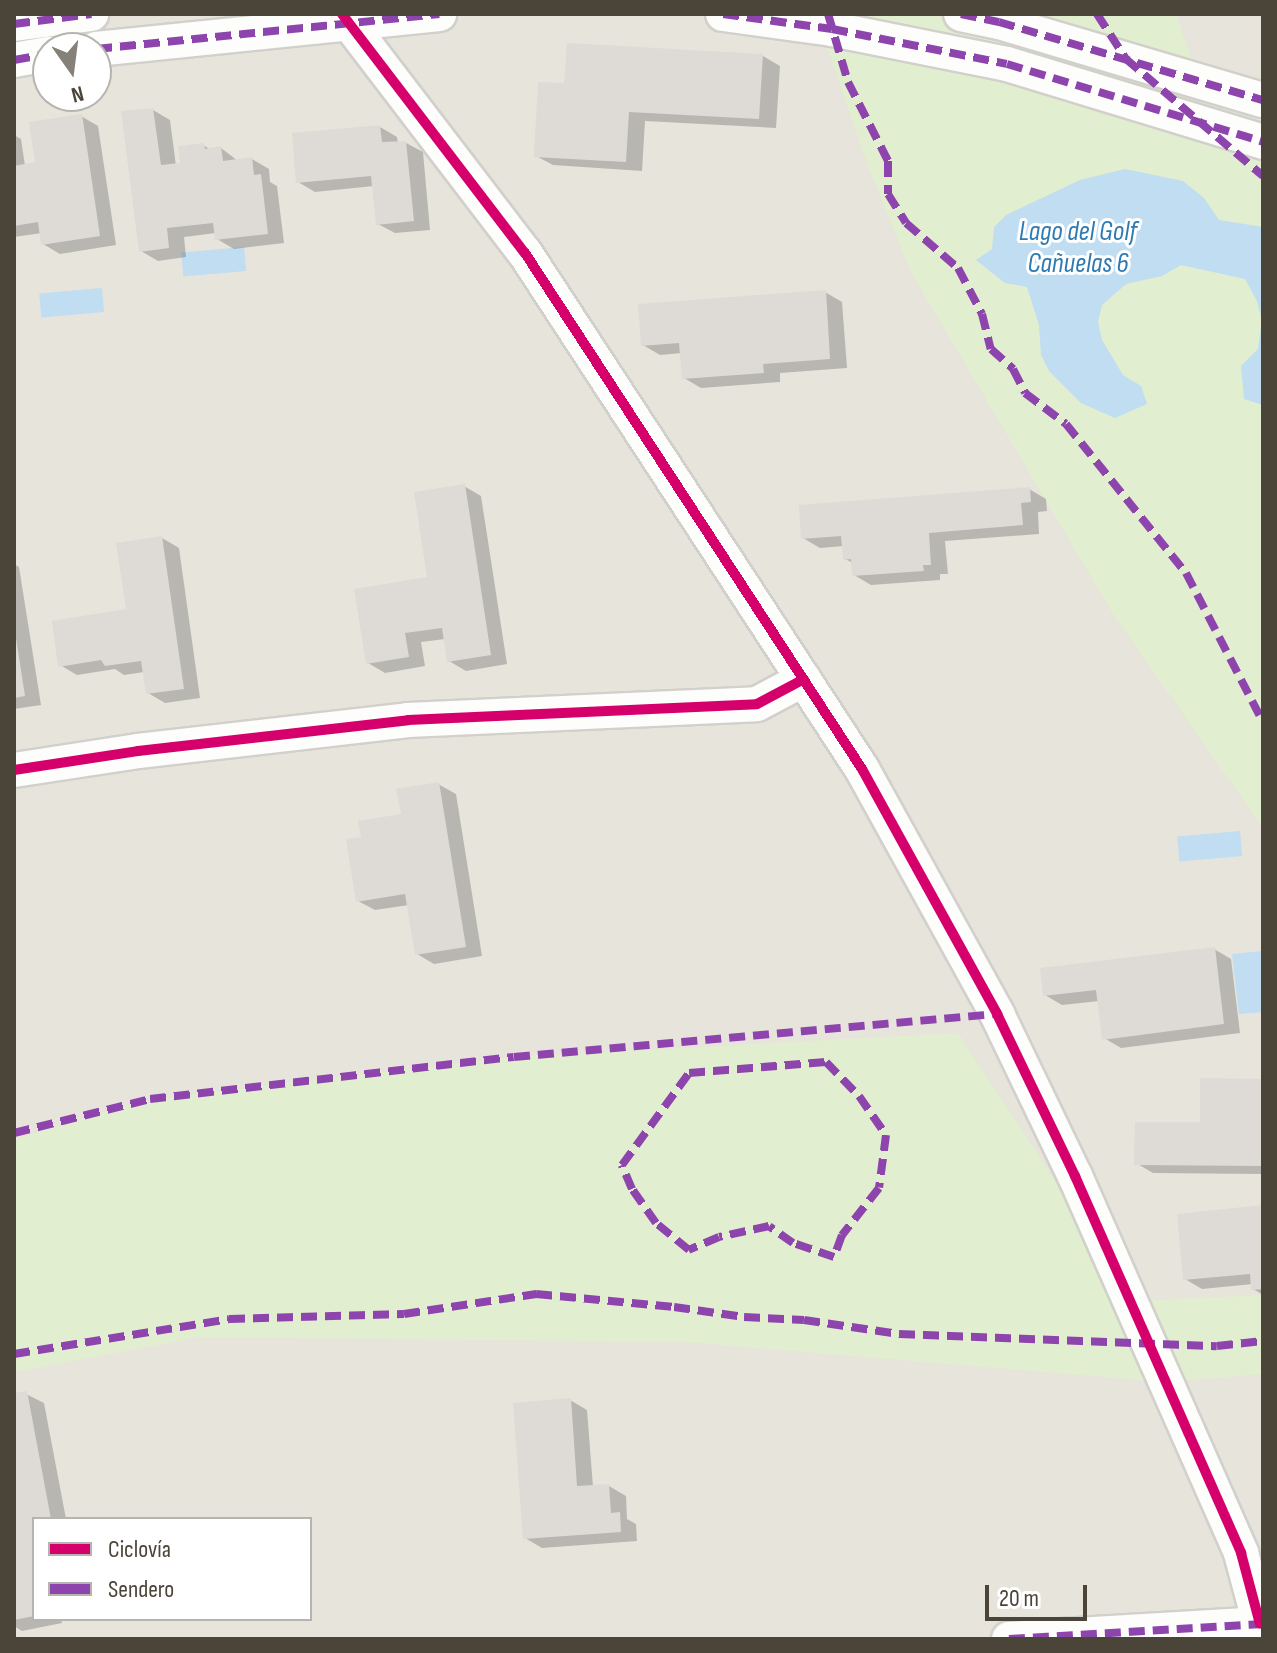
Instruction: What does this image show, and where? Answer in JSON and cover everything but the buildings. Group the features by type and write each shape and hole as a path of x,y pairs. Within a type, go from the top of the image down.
{"street":[{"path":"14,24 91,14"},
{"path":"112,47 345,18 439,14"},
{"path":"723,14 832,29 1007,64 1263,142"},
{"path":"961,14 999,22 1263,100"},
{"path":"345,18 525,253 862,769 1003,1028 1075,1176 1235,1539 1262,1624 1009,1639"},
{"path":"14,770 138,751 408,720 757,704 804,679"}],"shaded area":[{"path":"14,14 1263,14 1263,1639 14,1639"}],"green space":[{"path":"816,14 1176,14 1202,92 1263,128 1263,828 1113,614 911,272 865,158"},
{"path":"958,1033 1134,1301 1263,1295 1263,1374 1165,1382 685,1342 200,1337 14,1372 14,1139 150,1099 514,1057"}],"water":[{"name":"Lago del Golf Cañuelas 6","path":"1125,169 1183,181 1204,198 1219,220 1263,227 1263,405 1244,399 1241,366 1258,349 1262,320 1257,301 1245,279 1181,265 1162,276 1126,284 1102,305 1098,322 1102,340 1123,375 1141,386 1147,404 1115,418 1081,403 1049,371 1041,355 1039,325 1027,287 1005,283 976,260 992,249 994,227 1006,215 1080,180"},
{"path":"244,247 246,271 183,276 181,252"},
{"path":"102,288 104,312 41,317 39,293"},
{"path":"1240,831 1242,856 1179,861 1177,836"},
{"path":"1263,951 1263,1012 1239,1014 1232,954"}],"marked path":[{"path":"14,24 91,14"},
{"path":"112,47 439,14"},
{"path":"723,14 832,29 1007,64 1263,142"},
{"path":"828,14 848,82 888,161 888,194 906,223 958,268 982,314 991,349 1013,369 1025,393 1066,424 1186,573 1263,722"},
{"path":"961,14 999,22 1263,100"},
{"path":"1097,14 1126,59 1263,176"},
{"path":"14,60 32,57"},
{"path":"14,1133 150,1099 514,1057 997,1014"},
{"path":"826,1062 859,1096 886,1135 879,1188 842,1235 834,1257 793,1243 769,1226 719,1237 689,1250 656,1223 632,1189 622,1165 689,1073 826,1062"},
{"path":"14,1354 229,1319 404,1314 536,1294 744,1317 804,1320 899,1334 1217,1346 1263,1341"},
{"path":"1009,1639 1263,1624"}],"cycle path":[{"path":"342,14 525,253 862,769 997,1014 1075,1176 1241,1553 1260,1624"},
{"path":"14,770 138,751 408,720 757,704 804,679"}]}
